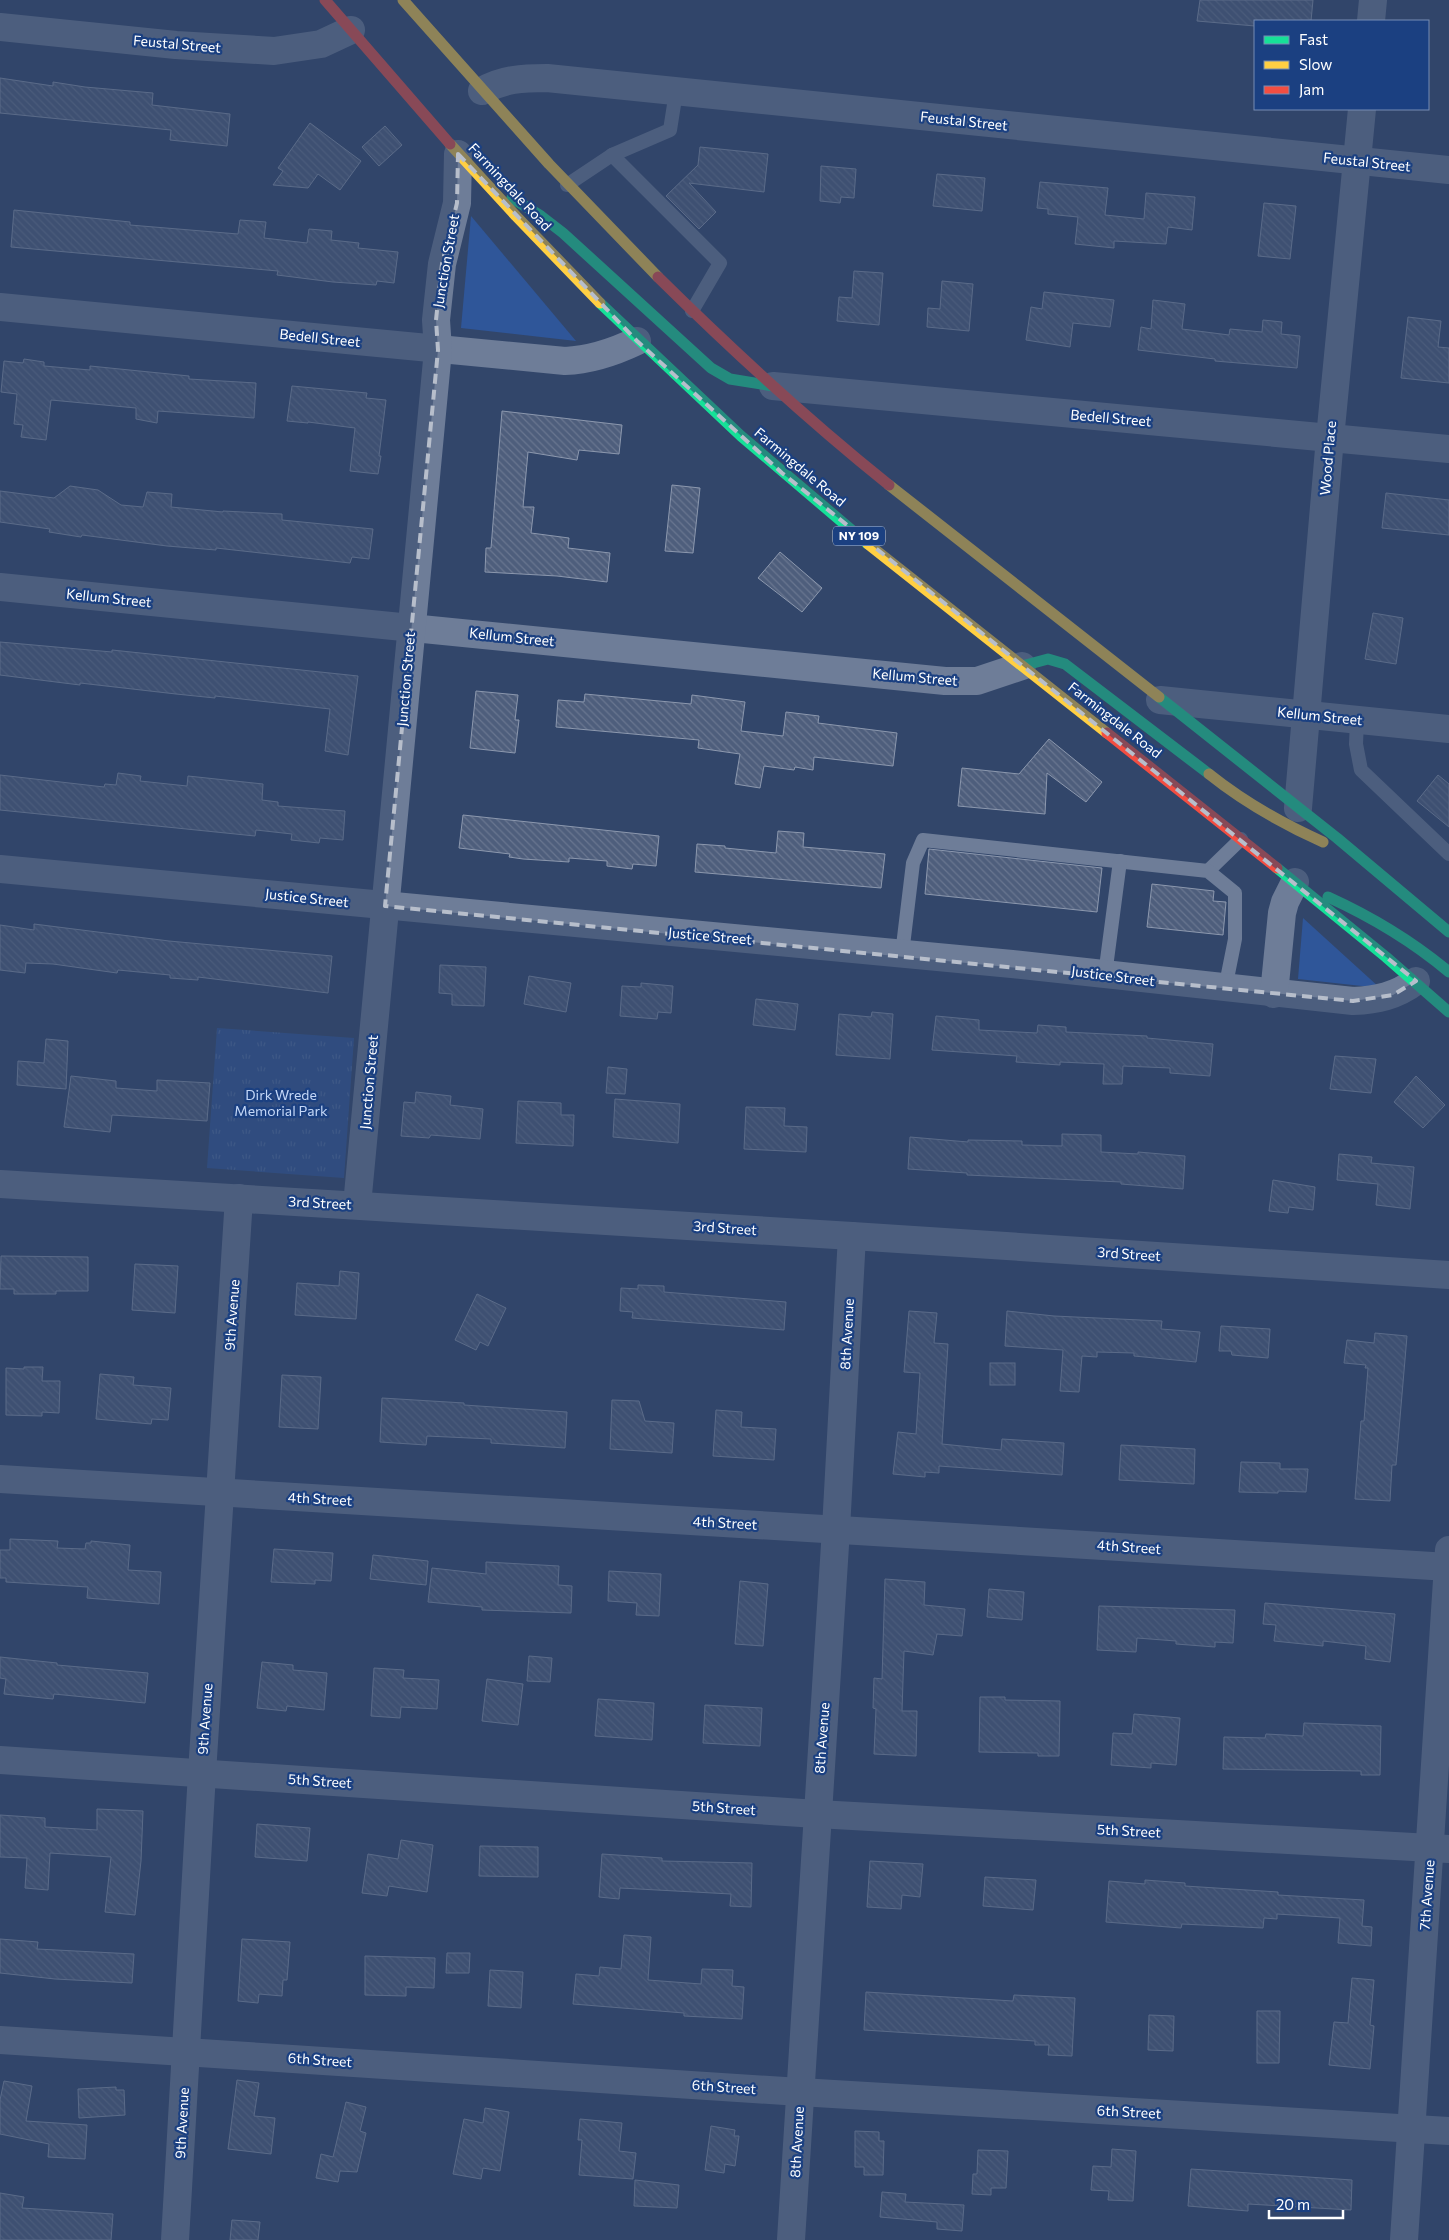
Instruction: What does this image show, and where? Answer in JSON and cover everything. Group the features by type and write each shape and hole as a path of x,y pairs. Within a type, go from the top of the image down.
{"main road":[{"name":"Farmingdale Road","path":"325,0 479,177 588,292 710,409 812,497 1295,882 1416,982 1449,1012"},
{"path":"403,1 567,184 692,311 773,386 877,475 1298,808 1449,932"},
{"path":"479,177 541,216 564,233 711,368 730,379 773,386"},
{"path":"1022,666 1048,659 1065,664 1232,792 1290,827 1363,861"},
{"path":"1295,882 1363,912 1414,944 1449,972"}],"street":[{"path":"1371,20 1373,0"},
{"name":"Feustal Street","path":"0,27 176,45 274,51 321,44 351,30"},
{"name":"Feustal Street","path":"482,91 502,81 547,78 1449,170"},
{"name":"Wood Place","path":"1298,808 1330,438 1362,110"},
{"name":"Junction Street","path":"357,1205 438,350 436,320 442,264 457,203 458,154"},
{"name":"Bedell Street","path":"0,307 565,361 604,355 637,340"},
{"name":"Bedell Street","path":"773,386 1449,449"},
{"name":"Kellum Street","path":"0,587 946,681 977,680 1022,666"},
{"name":"Kellum Street","path":"1160,700 1449,729"},
{"name":"Justice Street","path":"0,869 902,954 1353,1001 1370,1000 1393,995 1416,982"},
{"path":"1274,994 1284,902 1295,882"},
{"name":"3rd Street","path":"0,1184 852,1236 1449,1275"},
{"name":"9th Avenue","path":"176,2240 202,1773 239,1198"},
{"name":"8th Avenue","path":"791,2240 836,1529 852,1236"},
{"name":"4th Street","path":"0,1479 836,1529 1449,1561"},
{"name":"7th Avenue","path":"1404,2240 1412,2129 1439,1848 1449,1561"},
{"name":"5th Street","path":"0,1760 817,1814 1439,1848"},
{"name":"6th Street","path":"0,2040 800,2092 1449,2131"}],"lane":[{"path":"567,184 612,156 670,130 676,92"},
{"path":"612,156 720,263 692,311"},
{"path":"1357,720 1356,744 1361,770 1449,854"},
{"path":"1208,871 1241,839"},
{"path":"902,954 913,863 923,840 1120,861 1208,871 1235,893 1234,939 1225,989"},
{"path":"1105,975 1120,861"}],"highlighted area":[{"path":"458,154 637,341 782,473 1416,981 1393,995 1353,1001 385,906 438,350 436,320 442,264 457,203"}],"green space":[{"path":"471,216 576,341 461,328"},
{"path":"1303,918 1380,988 1298,979"},
{"name":"Dirk Wrede Memorial Park","path":"217,1028 354,1038 344,1178 207,1168"}],"building":[{"path":"1200,0 1313,0 1311,20 1254,20 1254,26 1197,21"},
{"path":"0,78 53,86 53,82 153,93 152,105 230,114 227,146 170,140 171,130 0,113"},
{"path":"310,123 361,161 340,190 318,174 308,188 273,185 283,171 278,168"},
{"path":"385,126 402,145 379,166 362,147"},
{"path":"700,147 768,154 764,192 689,183 716,212 699,229 666,196 698,165"},
{"path":"821,166 856,169 854,198 841,197 840,203 820,201"},
{"path":"937,174 985,178 982,211 933,206"},
{"path":"1040,182 1108,188 1105,215 1144,219 1146,193 1195,197 1192,230 1168,227 1166,244 1114,241 1114,248 1075,244 1078,217 1048,214 1048,209 1037,208"},
{"path":"1264,203 1296,206 1290,259 1258,256"},
{"path":"14,210 130,222 130,225 238,234 240,220 266,222 264,238 307,243 309,229 332,231 331,240 359,243 358,248 398,252 394,283 377,281 376,285 333,282 277,275 278,271 11,247"},
{"path":"854,271 883,273 879,325 837,321 839,297 852,298"},
{"path":"942,281 973,284 969,331 927,327 928,308 940,309"},
{"path":"1044,292 1114,300 1110,327 1073,323 1070,347 1026,340 1031,307 1042,309"},
{"path":"1153,300 1185,304 1182,329 1229,335 1230,329 1262,332 1263,320 1282,322 1281,334 1300,336 1297,368 1215,361 1215,359 1138,350 1141,327 1151,329"},
{"path":"1408,317 1441,321 1438,347 1449,348 1449,383 1401,378"},
{"path":"24,359 44,362 44,366 90,370 90,366 189,376 189,379 256,383 254,418 158,411 157,423 136,419 136,408 51,400 46,440 21,437 23,425 14,424 17,394 1,392 4,361 23,363"},
{"path":"292,386 367,393 366,398 386,400 378,474 350,471 355,428 287,421"},
{"path":"502,411 622,425 619,454 579,450 577,460 528,452 523,507 534,507 531,533 569,538 568,548 610,553 607,582 557,576 485,572 486,548 491,548"},
{"path":"672,485 700,488 693,553 665,551"},
{"path":"70,486 98,490 121,505 143,507 147,492 172,494 171,507 223,512 282,514 282,520 373,529 369,559 352,557 350,563 216,548 216,550 167,546 82,535 81,537 49,532 50,529 0,522 0,491 54,498"},
{"path":"1386,493 1449,500 1449,535 1382,528"},
{"path":"780,552 822,588 802,612 758,578"},
{"path":"1373,613 1403,618 1396,664 1365,659"},
{"path":"0,642 112,652 112,650 358,676 348,755 325,751 330,709 80,683 80,685 0,675"},
{"path":"476,691 518,695 515,720 519,720 515,753 470,748"},
{"path":"585,694 691,704 692,695 745,702 741,731 783,736 786,712 819,716 818,723 897,733 893,766 814,757 813,770 795,767 794,770 764,766 760,788 735,784 740,754 698,748 699,740 556,727 558,700 584,702"},
{"path":"1049,739 1102,782 1086,802 1047,773 1045,814 958,806 962,768 1019,774"},
{"path":"118,773 141,776 140,781 187,786 188,776 263,784 262,800 278,802 278,806 345,811 343,840 320,838 319,843 291,840 292,834 256,830 255,836 0,810 0,775 104,787 105,784 116,785"},
{"path":"1438,775 1449,784 1449,827 1417,801"},
{"path":"463,815 659,836 656,866 633,864 632,869 607,866 607,861 569,858 569,862 523,859 509,857 510,854 459,848"},
{"path":"778,831 804,833 803,847 885,854 881,888 695,872 697,844 776,853"},
{"path":"929,849 1102,868 1097,912 925,894"},
{"path":"1152,884 1214,891 1213,901 1226,902 1223,935 1147,927"},
{"path":"34,924 169,941 332,956 328,993 198,977 198,980 170,978 170,975 118,970 117,973 53,964 26,963 25,973 0,970 0,925 34,930"},
{"path":"440,965 486,967 484,1006 452,1005 452,994 439,993"},
{"path":"529,976 571,983 566,1012 524,1004"},
{"path":"641,983 673,986 671,1013 658,1012 657,1019 620,1016 622,986 641,987"},
{"path":"756,999 798,1004 795,1030 753,1025"},
{"path":"872,1012 893,1014 890,1059 836,1055 839,1014 871,1017"},
{"path":"936,1016 979,1020 979,1030 1037,1033 1038,1025 1066,1027 1066,1032 1147,1036 1147,1038 1213,1044 1210,1076 1170,1073 1170,1068 1123,1066 1122,1084 1103,1084 1104,1064 1060,1062 1060,1065 1016,1062 1017,1056 932,1050"},
{"path":"46,1039 68,1041 66,1089 17,1085 18,1061 44,1063"},
{"path":"1335,1056 1376,1059 1371,1093 1330,1089"},
{"path":"608,1067 627,1069 625,1094 606,1093"},
{"path":"71,1076 116,1081 116,1088 157,1091 157,1080 210,1083 207,1121 112,1115 110,1132 64,1127"},
{"path":"1416,1076 1445,1105 1423,1128 1394,1102"},
{"path":"416,1092 451,1096 450,1105 483,1109 480,1139 431,1135 429,1138 401,1136 404,1102 415,1103"},
{"path":"615,1099 680,1104 678,1143 613,1137"},
{"path":"518,1101 561,1103 561,1115 574,1115 573,1146 516,1143"},
{"path":"746,1107 785,1108 784,1126 807,1127 806,1152 744,1149"},
{"path":"1062,1134 1101,1135 1101,1152 1138,1154 1138,1152 1185,1156 1183,1189 1121,1184 1121,1182 967,1175 967,1173 908,1169 910,1137 968,1142 968,1140 1022,1141 1022,1145 1062,1146"},
{"path":"1339,1154 1372,1157 1371,1163 1414,1167 1410,1209 1376,1205 1378,1184 1337,1180"},
{"path":"1273,1180 1315,1187 1313,1210 1289,1207 1288,1213 1269,1211"},
{"path":"1,1256 88,1257 88,1291 56,1291 56,1294 14,1294 14,1289 0,1289"},
{"path":"135,1264 178,1266 175,1313 132,1310"},
{"path":"340,1271 359,1273 356,1319 295,1315 297,1283 339,1286"},
{"path":"638,1285 664,1286 664,1292 786,1302 784,1330 632,1318 633,1312 620,1311 621,1288 638,1289"},
{"path":"477,1294 506,1308 488,1346 480,1342 476,1350 455,1340"},
{"path":"909,1311 937,1313 934,1343 948,1344 942,1444 1001,1450 1002,1439 1064,1443 1062,1475 939,1466 939,1473 925,1472 925,1477 893,1474 898,1432 916,1434 920,1373 904,1372"},
{"path":"1007,1311 1054,1316 1162,1321 1161,1329 1200,1332 1196,1362 1134,1356 1134,1353 1097,1352 1097,1357 1082,1356 1079,1392 1060,1391 1063,1350 1005,1346"},
{"path":"1221,1326 1270,1329 1268,1358 1232,1355 1231,1351 1219,1351"},
{"path":"1375,1333 1407,1336 1396,1465 1392,1465 1390,1501 1355,1499 1361,1421 1364,1421 1368,1368 1365,1368 1366,1365 1344,1363 1347,1340 1374,1343"},
{"path":"990,1363 1015,1363 1015,1385 990,1385"},
{"path":"24,1367 43,1367 42,1381 60,1381 59,1413 42,1412 42,1416 6,1415 6,1368 24,1369"},
{"path":"100,1374 134,1377 133,1385 171,1388 168,1420 152,1419 151,1424 96,1419"},
{"path":"282,1375 321,1377 318,1429 279,1427"},
{"path":"382,1398 567,1412 565,1448 491,1443 491,1439 427,1436 426,1445 380,1442"},
{"path":"612,1400 639,1401 645,1421 674,1423 672,1453 610,1449"},
{"path":"716,1410 742,1412 741,1427 776,1429 774,1460 713,1456"},
{"path":"1121,1445 1195,1449 1194,1484 1119,1480"},
{"path":"1241,1462 1280,1463 1280,1469 1308,1469 1306,1492 1239,1492"},
{"path":"10,1539 58,1541 57,1548 85,1549 86,1543 91,1543 91,1541 130,1545 128,1570 161,1572 159,1604 87,1598 88,1587 6,1582 6,1578 0,1578 0,1550 10,1550"},
{"path":"274,1549 333,1553 331,1581 315,1580 315,1584 271,1582"},
{"path":"373,1555 428,1561 426,1585 370,1579"},
{"path":"486,1562 559,1566 558,1585 572,1586 571,1613 482,1610 482,1607 428,1602 432,1568 486,1574"},
{"path":"609,1571 661,1574 659,1616 636,1615 637,1603 608,1601"},
{"path":"885,1579 925,1582 924,1605 965,1609 962,1636 937,1634 933,1655 904,1651 902,1711 917,1711 916,1756 874,1754 876,1709 873,1708 874,1678 882,1679"},
{"path":"740,1581 768,1584 763,1646 735,1644"},
{"path":"989,1589 1024,1592 1022,1620 987,1617"},
{"path":"1265,1603 1395,1614 1390,1662 1365,1659 1366,1646 1323,1641 1323,1646 1274,1641 1276,1625 1263,1624"},
{"path":"1099,1606 1235,1610 1233,1643 1215,1642 1215,1647 1137,1638 1136,1652 1097,1650"},
{"path":"529,1656 552,1658 550,1682 527,1681"},
{"path":"0,1657 57,1663 57,1665 148,1673 145,1703 54,1694 53,1699 4,1694 6,1679 0,1678"},
{"path":"262,1662 293,1665 293,1670 327,1673 324,1710 287,1706 286,1711 257,1708"},
{"path":"374,1668 404,1670 403,1678 439,1680 437,1709 401,1707 400,1718 371,1716"},
{"path":"487,1679 523,1684 518,1725 482,1721"},
{"path":"980,1697 1005,1697 1005,1700 1060,1701 1059,1756 1038,1756 1038,1753 979,1752"},
{"path":"598,1699 654,1703 652,1740 595,1736"},
{"path":"705,1705 762,1708 760,1746 703,1743"},
{"path":"1134,1714 1180,1718 1176,1765 1151,1763 1151,1768 1111,1765 1113,1733 1132,1734"},
{"path":"1304,1723 1381,1726 1380,1775 1361,1775 1361,1771 1223,1769 1224,1737 1265,1738 1266,1734 1303,1736"},
{"path":"97,1809 143,1811 141,1861 135,1915 105,1912 111,1857 50,1853 48,1890 25,1888 27,1858 0,1857 0,1815 45,1818 45,1827 97,1830"},
{"path":"257,1824 310,1828 307,1861 255,1857"},
{"path":"401,1840 433,1845 427,1892 389,1886 387,1896 362,1893 368,1854 398,1859"},
{"path":"480,1846 538,1847 538,1877 479,1876"},
{"path":"602,1854 662,1858 662,1861 752,1863 751,1907 730,1906 731,1894 620,1888 619,1899 599,1897"},
{"path":"870,1861 923,1864 920,1897 902,1895 901,1909 867,1907"},
{"path":"985,1877 1036,1880 1033,1910 983,1906"},
{"path":"1145,1880 1185,1883 1185,1886 1278,1892 1278,1895 1364,1900 1362,1926 1372,1927 1371,1946 1338,1943 1340,1918 1277,1914 1277,1919 1264,1918 1263,1928 1182,1924 1181,1928 1106,1922 1109,1881 1145,1884"},
{"path":"624,1935 651,1937 648,1980 701,1984 702,1969 733,1970 732,1986 744,1987 742,2019 684,2016 684,2013 573,2004 576,1974 599,1976 600,1967 621,1969"},
{"path":"0,1939 38,1942 37,1949 134,1954 132,1983 55,1979 0,1973"},
{"path":"242,1939 290,1942 287,1980 283,1980 282,1996 259,1994 258,2003 238,2001"},
{"path":"447,1953 470,1953 469,1973 446,1973"},
{"path":"365,1956 435,1958 434,1988 406,1987 406,1996 365,1995"},
{"path":"490,1970 523,1972 521,2008 488,2006"},
{"path":"1352,1978 1374,1980 1370,2025 1374,2026 1370,2069 1329,2065 1334,2022 1348,2023"},
{"path":"866,1992 1013,2001 1014,1995 1075,1998 1072,2056 1048,2055 1049,2045 1035,2045 1035,2041 864,2030"},
{"path":"1257,2011 1280,2011 1279,2063 1257,2063"},
{"path":"1149,2015 1174,2016 1173,2051 1148,2050"},
{"path":"237,2080 259,2083 254,2116 275,2118 271,2154 228,2149"},
{"path":"4,2081 32,2086 26,2121 87,2125 85,2159 48,2157 49,2144 0,2134 0,2100"},
{"path":"116,2087 116,2090 124,2090 125,2115 79,2118 78,2089"},
{"path":"346,2102 366,2107 360,2131 366,2133 357,2172 340,2171 338,2182 316,2178 321,2154 333,2157"},
{"path":"485,2108 509,2112 500,2171 483,2168 481,2179 453,2174 464,2119 483,2123"},
{"path":"580,2119 622,2123 619,2151 636,2153 633,2179 579,2175 582,2140 578,2140"},
{"path":"711,2126 735,2130 734,2136 739,2136 735,2166 725,2164 724,2173 705,2170"},
{"path":"855,2131 879,2132 879,2141 884,2141 883,2175 864,2175 864,2167 855,2167"},
{"path":"1112,2149 1136,2151 1133,2201 1108,2200 1109,2191 1091,2190 1093,2166 1111,2167"},
{"path":"978,2150 1008,2151 1006,2188 991,2188 991,2195 972,2194 973,2174 977,2174"},
{"path":"1191,2169 1352,2180 1351,2210 1248,2204 1248,2211 1188,2206"},
{"path":"635,2180 679,2185 677,2208 634,2206"},
{"path":"882,2192 906,2194 905,2202 964,2205 962,2231 937,2229 937,2222 880,2217"},
{"path":"0,2193 24,2197 22,2208 113,2214 111,2240 0,2240"},
{"path":"232,2220 260,2222 258,2240 230,2240"}],"traffic: fast":[{"path":"512,198 541,216 563,233 711,368 730,379 773,386"},
{"path":"600,303 741,436 868,544"},
{"path":"1022,666 1048,659 1065,664 1209,774"},
{"path":"1159,697 1337,838 1449,932"},
{"path":"1277,868 1386,957 1449,1012"},
{"path":"1328,897 1391,930 1449,972"}],"traffic: slow":[{"path":"403,0 549,164 658,277"},
{"path":"450,144 600,303"},
{"path":"889,485 1159,697"},
{"path":"868,544 1107,733"},
{"path":"1209,774 1264,812 1323,842"}],"traffic: jam":[{"path":"325,0 450,144"},
{"path":"658,277 771,384 889,485"},
{"path":"1107,733 1277,868"}]}
